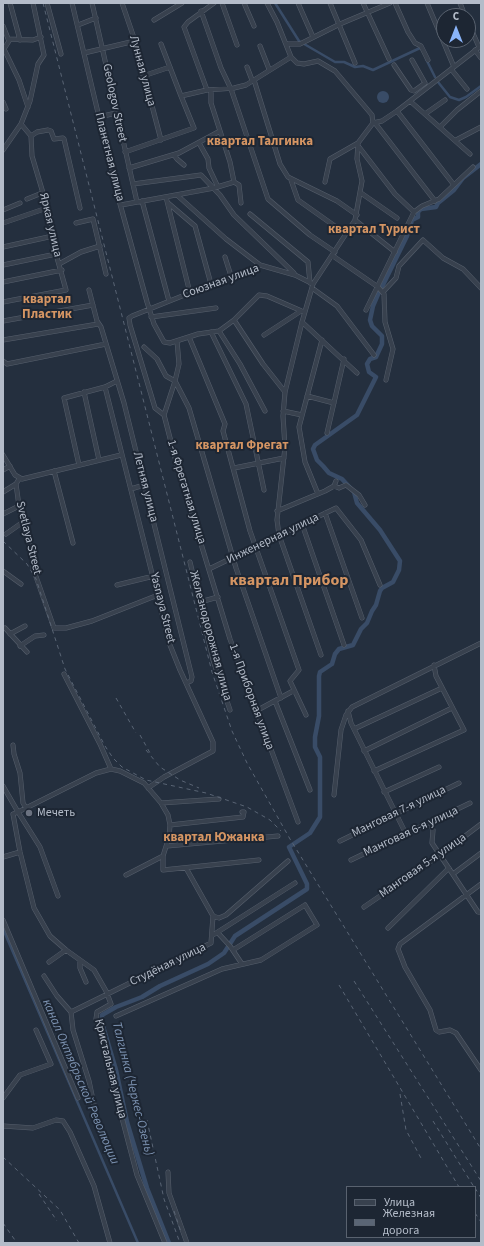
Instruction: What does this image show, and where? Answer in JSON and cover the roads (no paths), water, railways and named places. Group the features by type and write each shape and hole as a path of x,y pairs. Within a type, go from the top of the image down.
{"street":[{"path":"10,3 20,40"},
{"path":"3,150 21,124 28,107 37,68 41,58 44,55 33,3"},
{"path":"47,3 61,54"},
{"name":"Планетная улица","path":"72,3 121,206 151,317 164,342 170,343 176,341"},
{"name":"Geologov Street","path":"92,3 137,202"},
{"name":"Лунная улица","path":"122,3 135,42 161,140"},
{"path":"154,20 182,3"},
{"path":"214,3 201,11 184,27 209,90 210,98 230,162 234,182 239,185 241,203"},
{"path":"222,3 238,45"},
{"path":"244,3 254,26"},
{"path":"267,3 291,57 297,63 304,64 318,60 326,64 335,72 372,115 374,124 435,201"},
{"path":"298,3 313,37"},
{"path":"330,3 355,63"},
{"path":"363,3 389,59"},
{"path":"286,44 302,43 340,24 390,3"},
{"path":"395,3 408,32 415,43 421,46 428,60"},
{"path":"427,3 452,68 467,89"},
{"path":"201,11 221,68 231,89 268,200 383,292 385,322 393,350 386,380"},
{"path":"78,25 96,18"},
{"path":"3,26 8,39 4,50 19,80 28,107"},
{"path":"8,39 20,40 41,37"},
{"path":"84,53 135,42"},
{"path":"125,152 194,128 161,44"},
{"path":"260,46 269,69"},
{"path":"394,65 412,91 436,80 478,48 481,58"},
{"path":"181,96 209,90 231,89 246,85 269,69 291,57"},
{"path":"412,60 427,85"},
{"path":"143,76 170,67"},
{"path":"247,67 253,80 280,164 291,180 298,200 346,234"},
{"path":"325,182 330,159 358,145 374,124 382,121 397,111 427,85"},
{"path":"440,127 457,110 481,91"},
{"path":"425,114 445,100"},
{"path":"410,101 456,140 470,154"},
{"path":"3,102 6,109"},
{"path":"397,111 454,185"},
{"path":"99,117 116,113"},
{"path":"21,124 31,136 37,132 48,130 51,131 54,139 63,138 80,208"},
{"path":"456,140 481,127"},
{"path":"129,168 174,155 220,131"},
{"name":"Яркая улица","path":"3,302 66,290 62,270 56,254 52,224 32,156 31,136"},
{"path":"199,143 208,159 209,168 216,188 234,215 295,275"},
{"path":"321,655 279,535 278,511 284,458 285,392 302,322 303,311 312,285 334,254 355,220 357,214 362,181 357,159 358,145"},
{"path":"358,145 395,194 414,212"},
{"path":"174,155 176,159 184,165"},
{"path":"366,310 414,212 422,206 435,201 473,167"},
{"path":"133,184 201,175 216,188"},
{"path":"291,180 337,201 357,214"},
{"path":"121,206 216,188 234,182"},
{"path":"27,199 42,193"},
{"path":"361,193 397,218"},
{"path":"178,196 226,239 260,265"},
{"path":"166,198 190,293"},
{"path":"142,201 169,301"},
{"path":"3,210 20,203"},
{"path":"167,203 195,226 210,284"},
{"path":"3,223 47,208"},
{"path":"250,214 308,262 312,285"},
{"path":"76,223 94,219 106,274"},
{"path":"355,220 395,252"},
{"path":"3,247 53,236"},
{"path":"383,292 396,278 399,266 423,240 443,258 463,269 481,288"},
{"path":"59,264 81,252 100,246"},
{"path":"3,265 56,254"},
{"path":"225,257 231,276"},
{"name":"Союзная улица","path":"164,415 155,408 129,318 260,265 295,275 312,285 337,306 374,355"},
{"path":"3,282 62,270"},
{"name":"Летняя улица","path":"89,290 98,324 106,344 144,486 192,677 191,681 186,683"},
{"path":"164,415 179,364 176,341 219,331 234,320 255,298 263,295 303,311"},
{"path":"3,321 93,305"},
{"path":"151,317 216,308"},
{"path":"264,335 303,311"},
{"path":"234,320 263,364 285,392"},
{"path":"302,322 344,359 357,373"},
{"path":"3,340 98,324"},
{"path":"219,331 240,364 265,411"},
{"path":"211,332 246,404 264,490"},
{"path":"189,337 224,422 223,431 250,531 299,670 290,681 293,691 306,715"},
{"path":"318,494 305,462 300,436 302,415 322,340"},
{"path":"3,362 8,364 106,344"},
{"path":"144,347 157,359 166,376 170,380 175,381 189,408 233,558 281,698"},
{"path":"327,433 344,359"},
{"path":"79,464 64,398 105,387 116,381"},
{"name":"Yasnaya Street","path":"105,387 121,454 154,576 170,645 213,742 213,751 164,777 148,788"},
{"path":"84,392 99,460"},
{"path":"308,396 334,403"},
{"path":"284,410 302,415"},
{"name":"1-я Фрегатная улица","path":"164,415 177,465 209,569"},
{"path":"3,456 19,479 121,454"},
{"path":"234,468 284,458"},
{"path":"3,470 10,466"},
{"path":"54,471 73,543"},
{"name":"Svetlaya Street","path":"19,479 16,484 19,506 34,559 32,568 54,628 66,628 92,621 158,594"},
{"path":"278,511 334,486 336,481"},
{"path":"3,492 16,484"},
{"path":"334,486 339,488 346,485 359,495 365,505"},
{"path":"131,489 144,486"},
{"path":"3,514 19,506"},
{"name":"Инженерная улица","path":"209,569 336,508 361,540 380,585"},
{"path":"325,513 362,618"},
{"path":"6,534 24,522"},
{"path":"302,524 344,646"},
{"name":"Железнодорожная улица","path":"190,562 213,660 230,710"},
{"name":"1-я Приборная улица","path":"209,569 230,639 298,822"},
{"path":"3,571 21,584"},
{"path":"117,585 154,576"},
{"path":"200,602 218,597"},
{"path":"10,634 25,626"},
{"path":"4,628 27,652"},
{"path":"20,646 36,636 44,635"},
{"path":"334,795 341,730 348,711 352,707 434,665 481,643"},
{"path":"374,771 464,730 436,676 434,665"},
{"path":"64,674 100,744 111,769"},
{"path":"354,729 442,688"},
{"path":"256,711 293,691"},
{"path":"275,701 310,790"},
{"path":"364,751 452,708"},
{"path":"348,711 364,751 406,834"},
{"path":"13,745 14,754 20,772 23,803 26,808"},
{"path":"384,792 439,767"},
{"path":"106,995 106,991 94,970 80,961 50,936 34,908 20,852 12,816 13,814 96,773 111,769 144,783 168,815 170,825 167,846 163,856 163,870 260,860"},
{"name":"Манговая 7-я улица","path":"340,841 459,783"},
{"path":"3,786 40,847 58,896"},
{"path":"160,803 219,799"},
{"name":"Манговая 6-я улица","path":"351,860 470,803"},
{"path":"170,825 243,817 244,812 242,812"},
{"path":"430,823 433,830 432,843 481,913"},
{"name":"Манговая 5-я улица","path":"364,907 440,855 481,824"},
{"path":"167,846 278,836"},
{"path":"3,856 20,852"},
{"path":"453,874 481,853"},
{"path":"126,875 163,856"},
{"path":"213,916 218,918 226,915 288,861"},
{"name":"Студёная улица","path":"71,1012 211,944 213,935 213,916 186,868"},
{"path":"388,928 449,868"},
{"path":"213,935 296,883"},
{"path":"481,884 400,944 398,948 405,968 430,1010 436,1030 439,1032 450,1030 456,1033 481,1070"},
{"path":"116,1016 222,970 260,960 317,925 305,905 230,946"},
{"path":"3,920 78,1098"},
{"path":"218,933 230,946 242,964"},
{"path":"49,962 66,950"},
{"path":"80,961 80,968 86,982"},
{"path":"44,976 57,996 71,1012 73,1030 89,1080 98,1124 111,1157"},
{"name":"Кристальная улица","path":"106,995 111,1004 97,1012 96,1019 137,1176 165,1243"},
{"path":"3,1098 20,1075 51,1064 36,1030"},
{"path":"3,1126 33,1128 52,1120 60,1120 66,1124 94,1186 110,1243"},
{"path":"168,1172 169,1193 187,1243"}],"water":[{"path":"381,91 385,91 389,97 385,103 381,103 377,99 377,95"}],"waterway":[{"path":"275,3 299,41 335,62 344,62 355,67 363,66 373,70 420,48 421,49"},
{"path":"426,59 435,77"},
{"path":"438,82 450,97 459,100 466,97 481,86"},
{"name":"Талгинка (Черкес-Озень)","path":"382,287 407,236 412,220 418,217 418,212 421,209 436,207 438,203 454,190 463,178 481,164"},
{"name":"Талгинка (Черкес-Озень)","path":"169,1243 147,1188 127,1122 116,1070 102,1023 102,1015 208,964 224,953 235,936 307,889 307,884 289,847 310,833 320,817 320,757 315,747 315,737 319,716 320,672 332,664 335,654 339,649 353,645 361,629 367,623 376,605 380,591 382,588 393,582 399,570 400,561 380,530 357,503 354,492 342,479 329,473 317,460 313,449 315,445 357,415 376,377 369,372 367,364 370,359 376,357 382,344 382,336 372,326 370,320 373,306 379,292"},
{"name":"канал Октябрьской Революции","path":"3,929 138,1243"}],"railway":[{"path":"43,3 212,672 232,731 247,763 290,839 481,1149"},
{"path":"3,541 27,564 36,579 65,669 105,746 113,758 122,767 146,780 206,793 247,807 270,820 281,831"},
{"path":"116,698 136,733"},
{"path":"140,735 150,753"},
{"path":"146,750 160,767 180,780 199,788"},
{"path":"354,981 481,1181"},
{"path":"339,985 458,1186"},
{"path":"400,1094 406,1130 422,1160"},
{"path":"147,1120 164,1199 180,1243"},
{"path":"433,1121 473,1186"},
{"path":"3,1157 60,1210 79,1243"},
{"path":"476,1190 481,1198"},
{"path":"39,1194 57,1221"},
{"path":"174,1211 181,1232"},
{"path":"476,1214 481,1222"},
{"path":"3,1223 17,1243"}],"place":[{"name":"Мечеть","path":"29,813"}],"district":[{"name":"квартал Талгинка","path":"260,142"},
{"name":"квартал Турист","path":"374,230"},
{"name":"квартал Пластик","path":"47,308"},
{"name":"квартал Фрегат","path":"242,446"},
{"name":"квартал Прибор","path":"289,581"},
{"name":"квартал Южанка","path":"214,838"}]}
